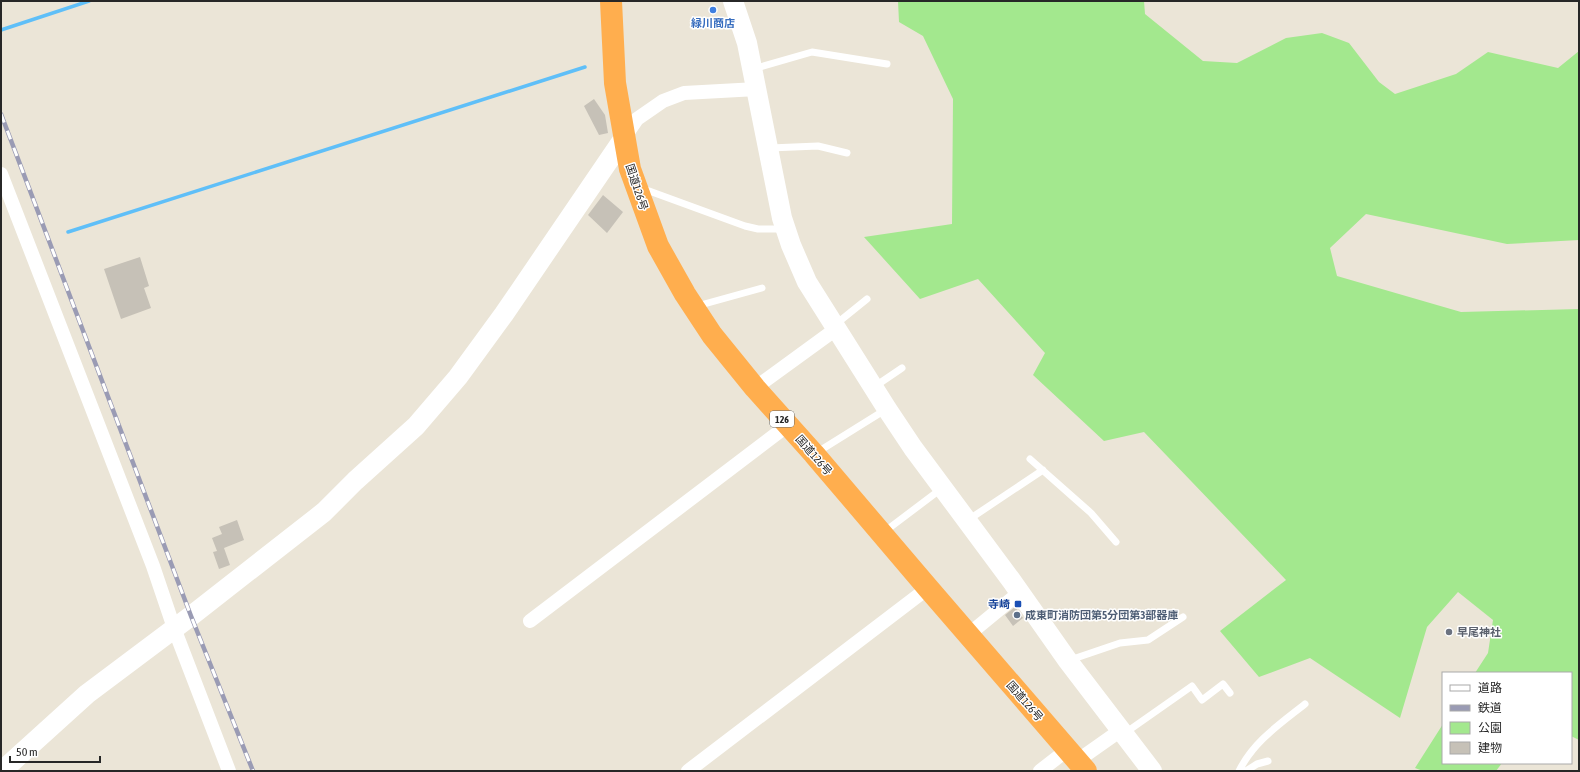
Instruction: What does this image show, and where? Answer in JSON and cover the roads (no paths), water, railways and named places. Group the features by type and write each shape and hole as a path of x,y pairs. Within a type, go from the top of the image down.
{"highway":[{"name":"国道126号","path":"611,1 615,83 624,138 635,186 658,246 693,307 712,335 755,388 814,454 1077,760"}],"street":[{"path":"733,1 747,43 782,218 807,282 873,388 913,448 1068,661 1152,771"},
{"path":"2,771 87,694 324,512 355,481 416,426 458,377 504,314 637,119 664,101 684,93 757,89"},
{"path":"1,174 153,566 174,628 229,771"},
{"path":"755,388 835,328"},
{"path":"530,621 788,425"},
{"path":"688,771 928,588"},
{"path":"968,635 1019,593"},
{"path":"1040,771 1077,760 1122,732"}],"lane":[{"path":"752,69 812,52 887,64"},
{"path":"768,148 818,146 847,153"},
{"path":"635,186 745,226 758,229 786,229"},
{"path":"693,307 762,288"},
{"path":"835,328 867,299"},
{"path":"873,388 902,368"},
{"path":"814,454 887,409"},
{"path":"1030,459 1091,513 1116,542"},
{"path":"967,521 1043,470"},
{"path":"882,534 943,488"},
{"path":"1068,661 1120,643 1148,640 1183,616"},
{"path":"1122,732 1192,686 1202,700 1223,684 1230,693"},
{"path":"1239,771 1245,759 1258,742 1305,704"},
{"path":"1246,771 1257,764 1268,761"}],"waterway":[{"path":"1,30 89,1"},
{"path":"68,232 585,67"}],"railway":[{"path":"1,114 191,616 253,771"}],"place":[{"name":"緑川商店","path":"713,10"},
{"name":"寺崎","path":"1018,604"},
{"name":"成東町消防団第5分団第3部器庫","path":"1017,615"},
{"name":"早尾神社","path":"1449,632"}]}
